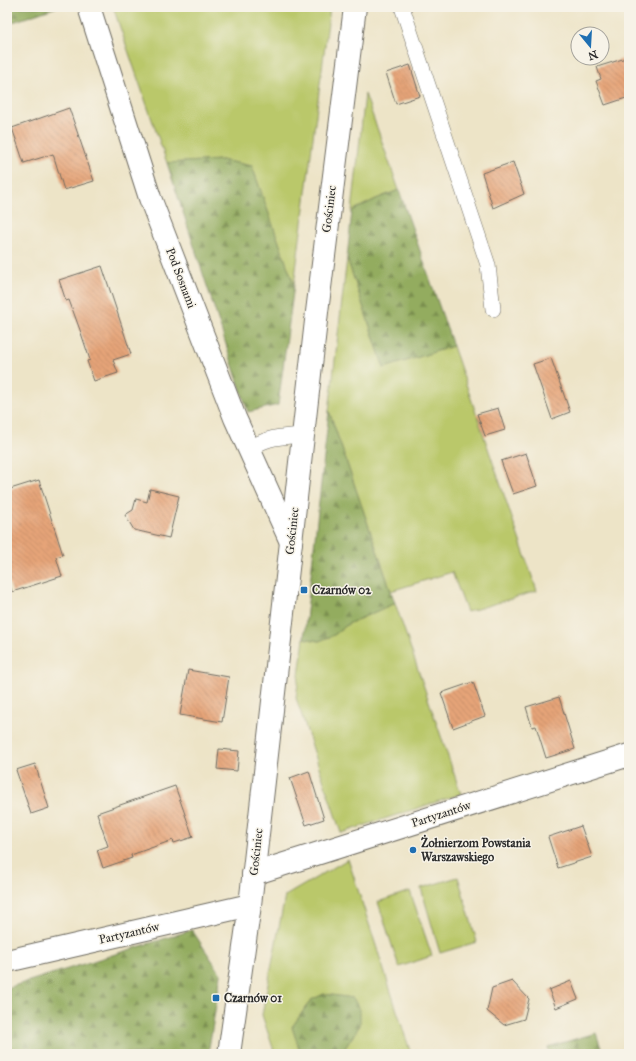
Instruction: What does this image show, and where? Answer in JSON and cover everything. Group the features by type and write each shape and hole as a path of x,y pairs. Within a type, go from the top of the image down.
{"street":[{"name":"Pod Sosnami","path":"89,7 150,198 235,418 291,542"},
{"name":"Gościniec","path":"229,1054 250,905 316,312 354,7"},
{"name":"Partyzantów","path":"253,874 629,754"},
{"name":"Partyzantów","path":"7,962 250,905"}],"lane":[{"path":"402,7 488,265 493,309"},
{"path":"249,451 254,445 267,439 303,435"}],"green space":[{"path":"7,7 57,7 7,24"},
{"path":"113,7 330,7 294,285 252,166 221,160 167,163"},
{"path":"365,94 399,190 352,211"},
{"path":"221,160 252,166 294,285 278,405 248,412 167,163"},
{"path":"399,190 453,346 384,368 347,258 352,211"},
{"path":"347,258 384,368 453,346 537,591 467,612 452,572 391,591 329,411"},
{"path":"329,411 395,603 348,624 334,635 319,641 304,638"},
{"path":"395,603 461,794 341,833 296,698 304,638 319,641 334,635 348,624"},
{"path":"348,859 411,1054 344,1054 343,1051 360,1025 353,998 324,994 311,1000 292,1027 301,1054 275,1054 262,1015 285,896"},
{"path":"458,877 477,942 440,953 421,888"},
{"path":"410,891 432,956 399,967 378,902"},
{"path":"192,930 221,974 208,1054 7,1054 7,988"},
{"path":"324,994 353,998 360,1010 360,1025 343,1051 344,1054 301,1054 292,1027 311,1000"},
{"path":"596,1033 603,1054 550,1054 548,1047"}],"building":[{"path":"629,57 629,97 605,105 596,81 601,79 597,67 610,66 610,63"},
{"path":"410,65 420,96 396,104 386,73"},
{"path":"69,108 94,181 64,190 53,154 24,163 12,128"},
{"path":"513,162 524,194 493,208 482,173"},
{"path":"102,266 131,354 113,360 118,373 94,381 87,361 90,360 80,330 69,300 66,301 59,280"},
{"path":"551,358 570,412 552,419 533,364"},
{"path":"498,408 505,430 485,436 477,414"},
{"path":"526,453 537,486 513,494 501,461"},
{"path":"39,480 63,555 56,557 62,576 12,592 7,576 7,490"},
{"path":"150,489 179,496 169,538 134,530 125,515 133,510 136,499 147,502"},
{"path":"188,670 229,677 222,722 180,715"},
{"path":"473,682 485,716 453,728 441,693"},
{"path":"559,697 575,749 546,758 536,726 532,727 526,707"},
{"path":"219,749 239,751 237,771 217,769"},
{"path":"35,764 49,808 31,814 16,770"},
{"path":"309,771 324,819 306,825 290,778"},
{"path":"175,786 193,837 174,843 173,840 131,855 132,858 103,868 97,850 108,846 97,813"},
{"path":"581,826 592,857 558,868 548,837"},
{"path":"512,981 529,999 524,1019 504,1025 487,1011 492,988"},
{"path":"571,981 578,999 556,1008 549,990"}],"place":[{"name":"Czarnów 02","path":"304,590"},
{"name":"Żołnierzom Powstania Warszawskiego","path":"413,850"},
{"name":"Czarnów 01","path":"216,998"}]}
